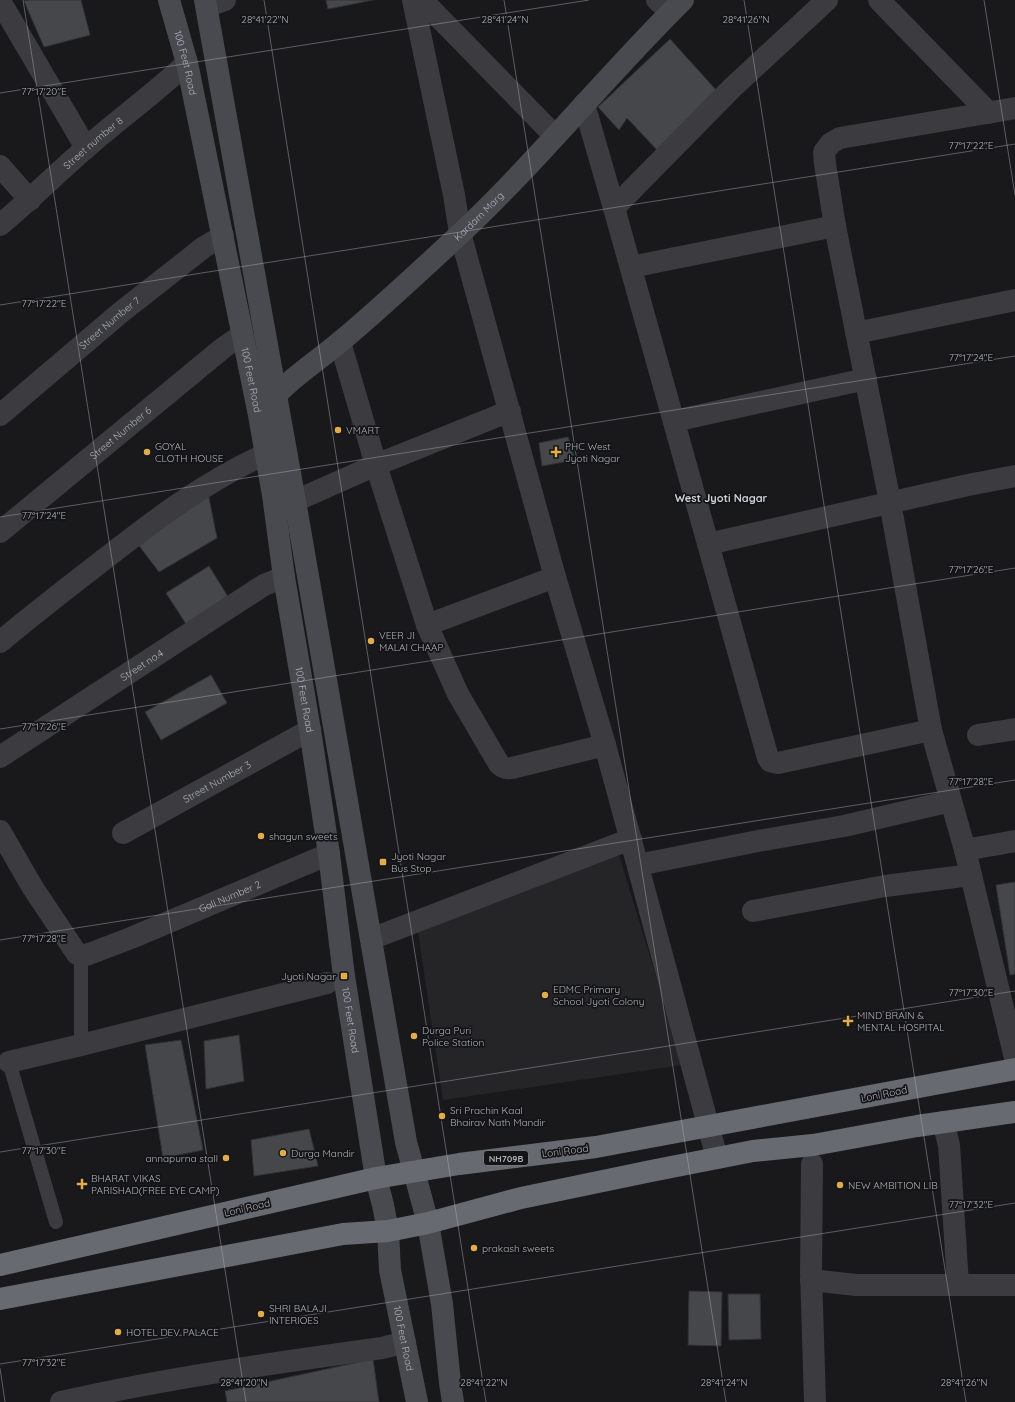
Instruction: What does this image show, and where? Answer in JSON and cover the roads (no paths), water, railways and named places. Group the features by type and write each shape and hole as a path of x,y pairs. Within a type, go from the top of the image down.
{"highway":[{"name":"Loni Road","path":"0,1266 376,1178 459,1164 596,1147 1015,1069"},
{"path":"0,1299 343,1234 388,1232 428,1224 521,1198 753,1151 813,1145 943,1122 1015,1112"}],"main road":[{"name":"100 Feet Road","path":"169,0 186,63 223,236 274,495 284,577 329,854 344,976 376,1178 388,1232 390,1270 417,1402"},
{"name":"100 Feet Road","path":"215,1 276,394 406,1142 428,1224 442,1304 450,1382 454,1402"},
{"name":"Kardam Marg","path":"259,416 276,394 288,382 340,342 460,233 510,184 584,104 670,4"}],"street":[{"path":"413,0 454,195 460,233 555,577 605,745 717,1158"},
{"path":"422,0 555,136"},
{"path":"614,208 732,88 827,0"},
{"path":"879,0 989,113"},
{"path":"0,1 86,148"},
{"name":"Street number 8","path":"0,225 30,200 86,148 168,80 186,63"},
{"path":"584,104 631,267 766,754 770,761 778,762 931,730"},
{"path":"1015,108 840,138 831,143 824,152 824,164 835,226 890,502 931,730 1011,1023 1015,1058"},
{"path":"0,166 30,200"},
{"path":"631,267 835,226"},
{"name":"Street Number 7","path":"0,415 120,313 204,247 223,236"},
{"path":"856,333 1015,300"},
{"name":"Street Number 6","path":"0,532 222,348 242,335"},
{"path":"340,342 376,465 427,624 458,694 502,767 507,769 512,768 605,745"},
{"path":"674,421 866,379"},
{"path":"295,501 376,465 510,411"},
{"path":"0,642 136,534 189,496 244,464 266,454"},
{"path":"708,544 890,502 1015,476"},
{"name":"Street no.4","path":"0,757 264,585 284,577"},
{"path":"427,624 555,577"},
{"path":"978,735 1015,729"},
{"name":"Street Number 3","path":"124,833 310,730"},
{"path":"638,866 758,841 844,826 951,801"},
{"path":"0,831 33,888 77,954 81,956"},
{"path":"371,939 631,839"},
{"path":"965,850 1015,841"},
{"name":"Gali Number 2","path":"81,956 131,938 329,854"},
{"path":"753,911 885,886 970,875"},
{"path":"9,1062 327,983"},
{"path":"943,1122 949,1145 958,1284"},
{"path":"812,1164 811,1280 815,1402"},
{"path":"811,1280 856,1285 1015,1285"},
{"path":"61,1402 140,1385 382,1348 405,1342"}],"lane":[{"path":"81,956 81,1045"},
{"path":"9,1062 56,1222"}],"place":[{"name":"VMART","path":"338,430"},
{"name":"GOYAL CLOTH HOUSE","path":"147,452"},
{"name":"PHC West Jyoti Nagar","path":"556,452"},
{"name":"VEER JI MALAI CHAAP","path":"371,641"},
{"name":"shagun sweets","path":"261,836"},
{"name":"Jyoti Nagar Bus Stop","path":"383,862"},
{"name":"Jyoti Nagar","path":"344,976"},
{"name":"EDMC Primary School Jyoti Colony","path":"545,995"},
{"name":"MIND BRAIN & MENTAL HOSPITAL","path":"848,1021"},
{"name":"Durga Puri Police Station","path":"414,1036"},
{"name":"Sri Prachin Kaal Bhairav Nath Mandir","path":"442,1116"},
{"name":"Durga Mandir","path":"283,1153"},
{"name":"annapurna stall","path":"226,1158"},
{"name":"BHARAT VIKAS PARISHAD(FREE EYE CAMP)","path":"82,1184"},
{"name":"NEW AMBITION LIB","path":"840,1185"},
{"name":"prakash sweets","path":"474,1248"},
{"name":"SHRI BALAJI INTERIOES","path":"261,1314"},
{"name":"HOTEL DEV PALACE","path":"118,1332"}],"district":[{"name":"West Jyoti Nagar","path":"721,498"}]}
